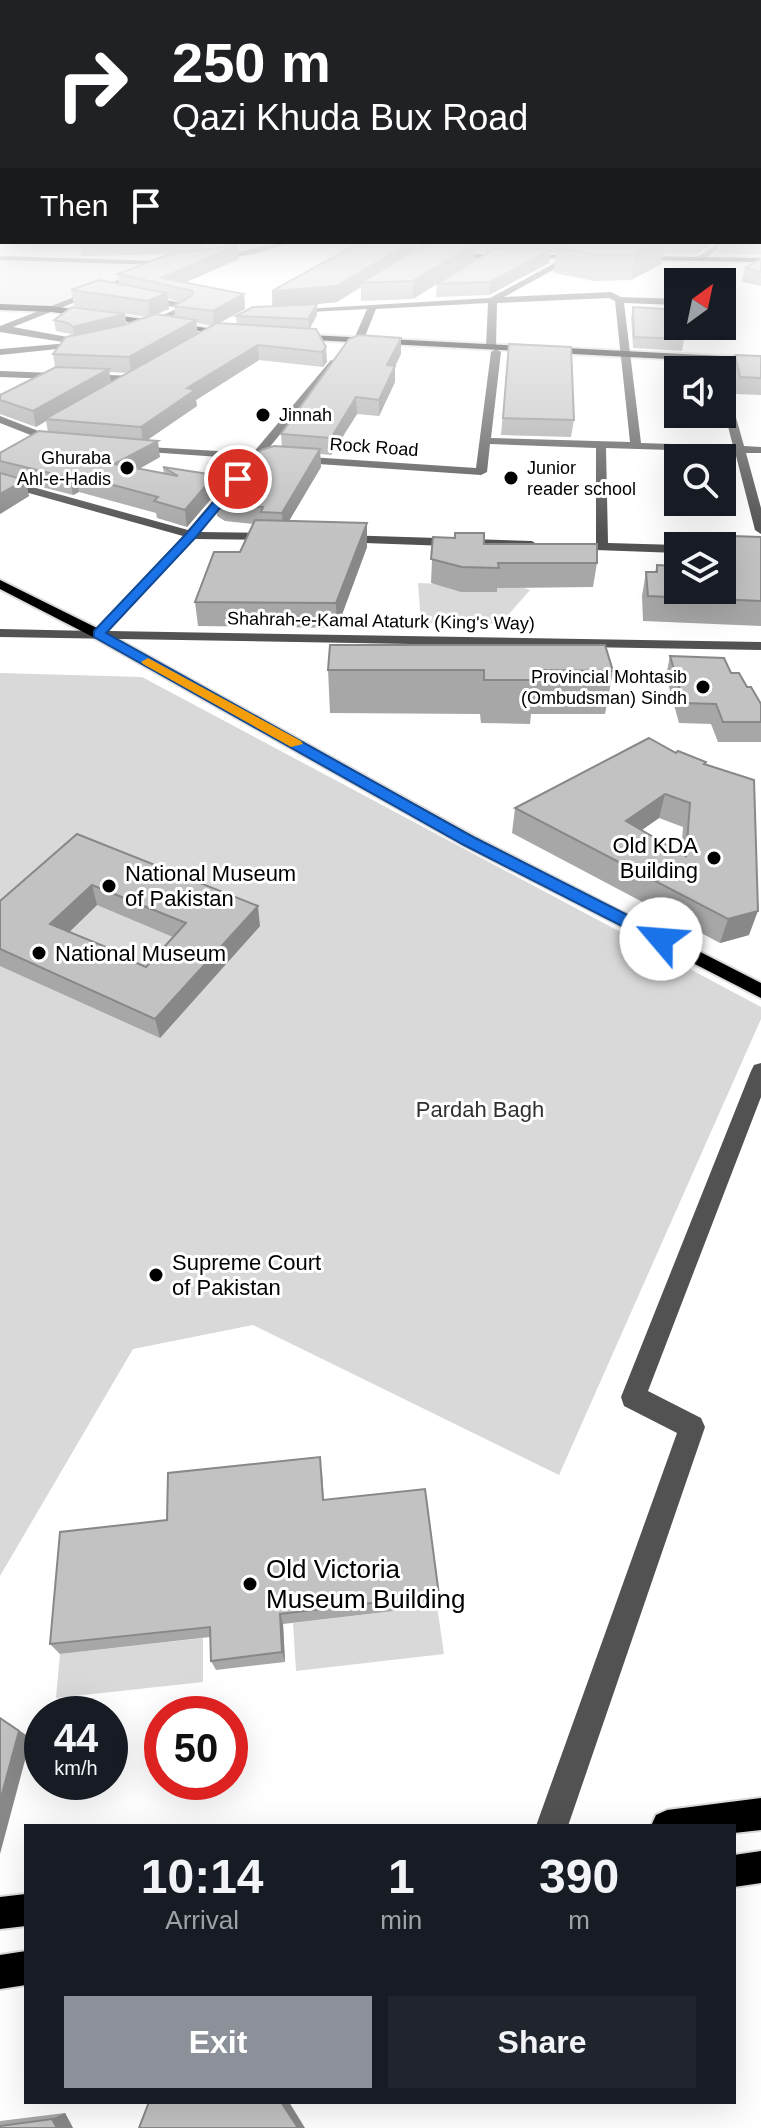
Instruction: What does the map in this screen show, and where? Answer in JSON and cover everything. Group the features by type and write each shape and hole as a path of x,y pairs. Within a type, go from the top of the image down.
{"main road":[{"path":"203,340 211,335"},
{"path":"284,338 761,364"},
{"path":"626,356 664,360"},
{"path":"736,365 761,364"},
{"path":"111,393 149,371"},
{"path":"35,439 50,427"},
{"path":"0,584 98,634 469,841 761,991"},
{"path":"683,1824 761,1814"},
{"path":"736,1871 761,1867"},
{"path":"0,1913 24,1910"},
{"path":"0,1972 24,1968"}],"street":[{"path":"0,352 88,343 41,335"},
{"path":"98,634 191,535 357,335"},
{"path":"494,335 484,441 761,450"},
{"path":"623,335 636,446"},
{"path":"0,374 136,379"},
{"path":"35,388 58,376"},
{"path":"0,419 35,439"},
{"path":"733,428 761,530"},
{"name":"Rock Road","path":"119,447 481,472 484,441"},
{"path":"601,445 602,547"},
{"path":"0,481 191,535 280,537"},
{"path":"325,539 664,549"},
{"name":"Shahrah-e-Kamal Ataturk (King's Way)","path":"0,633 761,646"},
{"path":"553,1824 692,1427 633,1397 761,1071"}],"green space":[{"path":"418,583 530,590 509,614 511,624 421,623"},
{"name":"Pardah Bagh","path":"0,673 142,677 761,1007 761,1019 559,1475 253,1325 133,1349 0,1576"},
{"path":"437,1606 444,1654 296,1671 293,1623"},
{"path":"203,1638 203,1682 56,1696 60,1654"}],"building":[{"path":"168,335 129,357 53,354 66,337"},
{"path":"195,335 320,335 326,347 322,352 258,345 187,388 195,390 141,427 45,419"},
{"path":"358,335 401,338 387,365 395,366 379,400 356,397 331,438 281,434 349,339"},
{"path":"634,335 664,335 664,338 634,337"},
{"path":"509,344 571,347 574,420 503,418"},
{"path":"735,356 761,356 761,378 740,377"},
{"path":"56,367 109,369 33,411 0,400 0,395"},
{"path":"39,431 158,441 114,464 178,476 163,467 215,475 185,510 154,501 158,497 76,475 70,478 0,461 0,453"},
{"path":"274,446 320,449 282,513 261,512 263,507 223,502 215,497 261,450"},
{"path":"0,473 25,480 0,494"},
{"path":"255,520 367,523 336,603 195,602 214,552 240,552"},
{"path":"455,533 484,533 484,544 597,544 597,563 498,563 499,568 462,567 431,559 433,537 455,538"},
{"path":"736,536 761,537 761,601 736,600"},
{"path":"657,565 664,565 664,597 648,596 646,572 657,572"},
{"path":"330,645 605,645 613,671 534,670 535,680 484,680 484,670 328,670"},
{"path":"670,656 724,658 731,673 739,673 761,704 761,722 723,722 716,704 684,703"},
{"path":"649,738 676,753 678,751 706,762 704,764 754,780 758,911 728,919 515,808","holes":["665,794 690,803 686,856 626,821"]},
{"name":"National Museum","path":"77,834 258,906 155,1019 0,949 0,901","holes":["92,885 186,923 146,967 50,924"]},
{"name":"Old Victoria Museum Building","path":"320,1457 323,1500 425,1489 439,1595 280,1614 282,1652 211,1661 210,1627 50,1644 60,1532 167,1520 168,1473"},
{"path":"0,1718 19,1731 0,1801"},
{"path":"148,2104 282,2104 298,2128 139,2128"},
{"path":"52,2119 57,2128 0,2128 0,2126"}],"slow traffic":[{"path":"148,662 296,744"}],"place":[{"name":"Jinnah","path":"263,415"},
{"name":"Ghuraba Ahl-e-Hadis","path":"127,468"},
{"name":"Junior reader school","path":"511,478"},
{"name":"Provincial Mohtasib (Ombudsman) Sindh","path":"703,687"},
{"name":"Old KDA Building","path":"714,858"},
{"name":"National Museum of Pakistan","path":"109,886"},
{"name":"National Museum","path":"39,953"},
{"name":"Supreme Court of Pakistan","path":"156,1275"},
{"name":"Old Victoria Museum Building","path":"250,1584"}],"route":[{"path":"238,479 191,535 98,634 469,841 661,939"}]}
